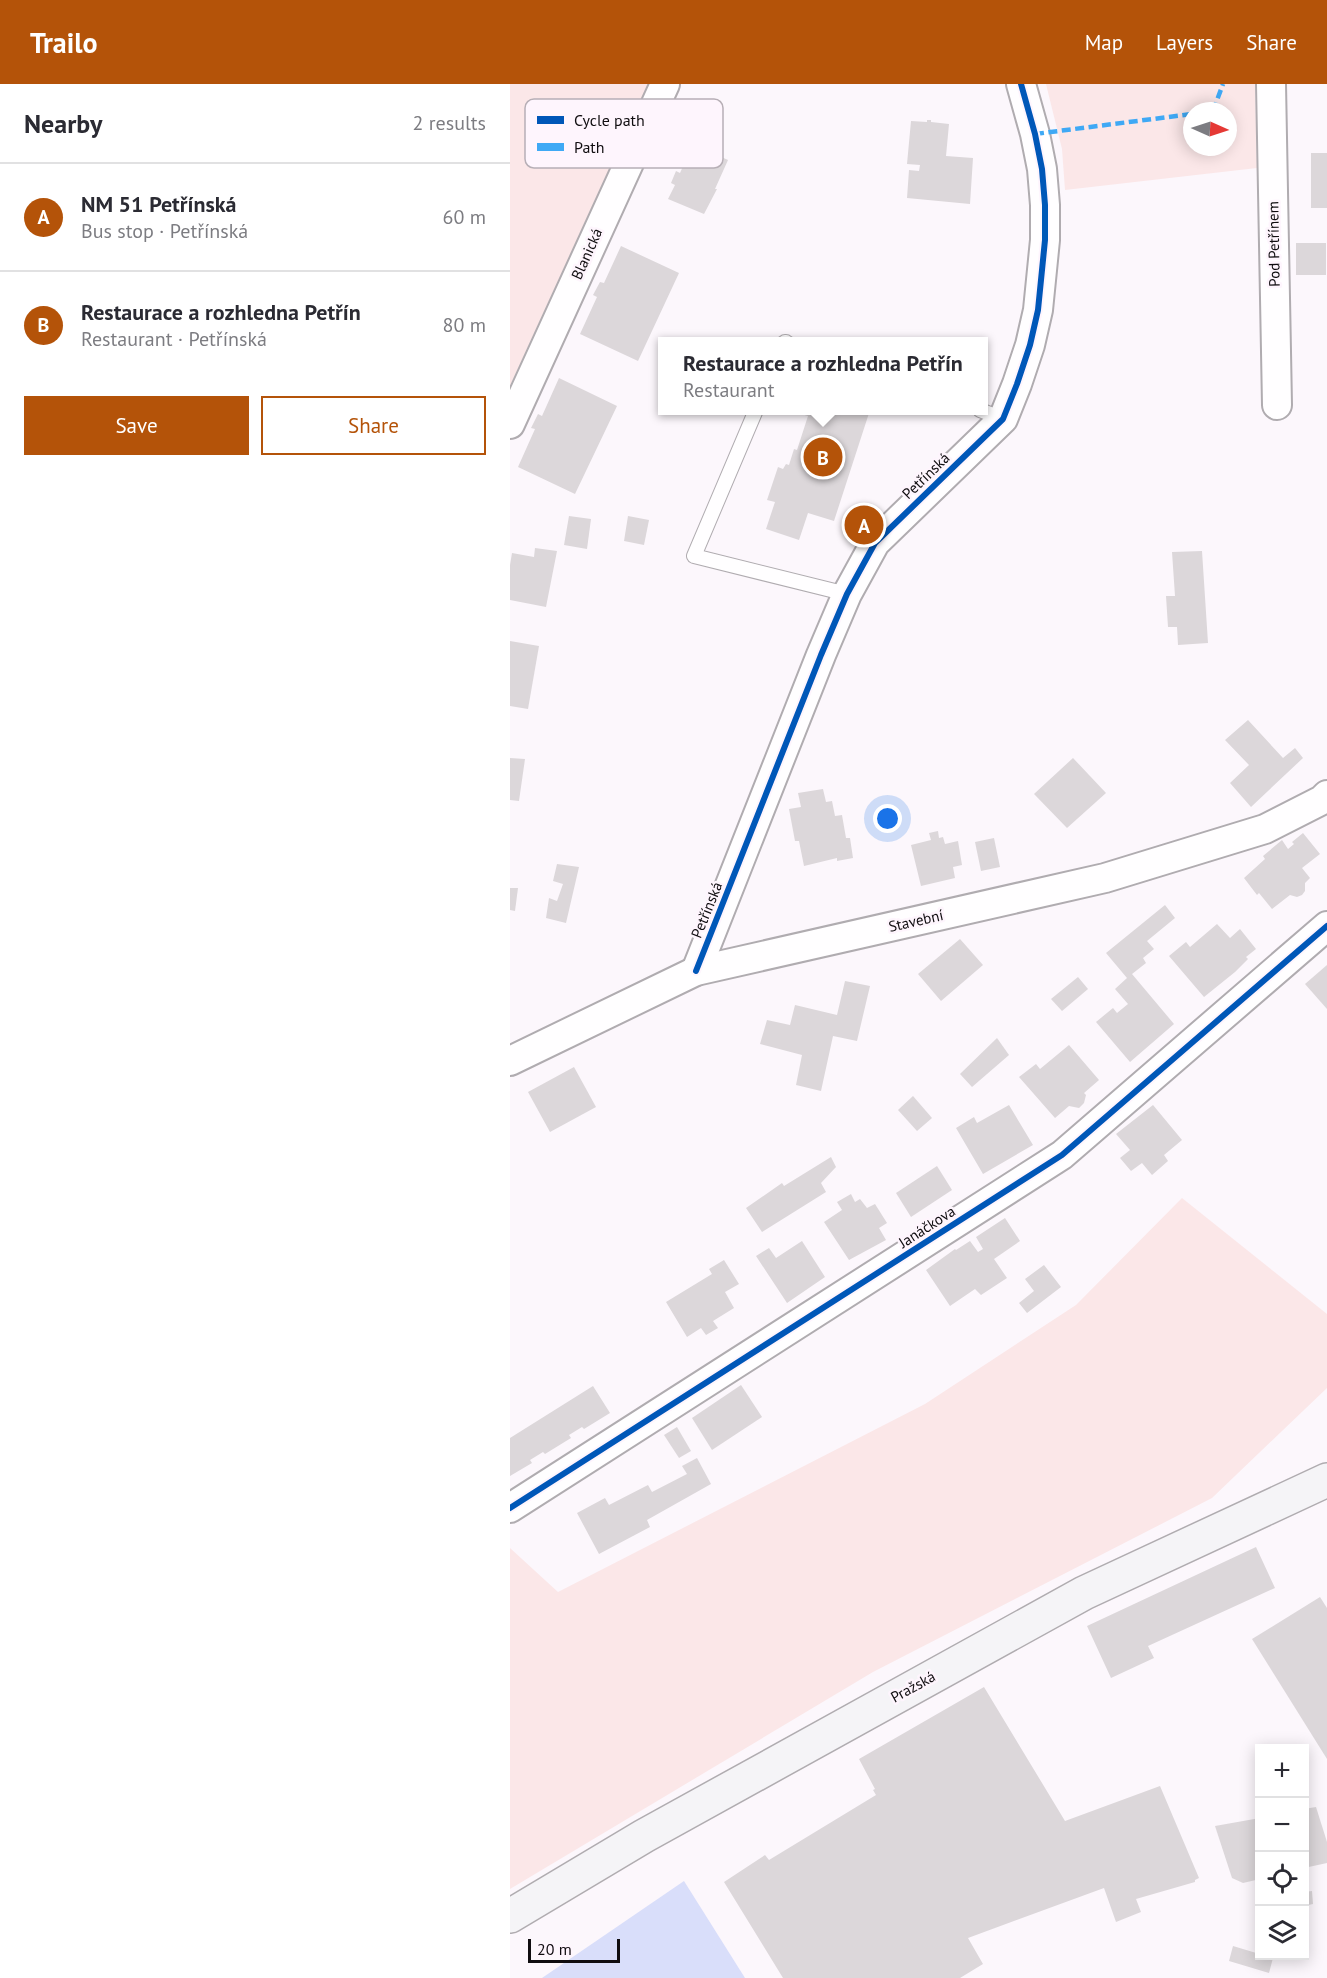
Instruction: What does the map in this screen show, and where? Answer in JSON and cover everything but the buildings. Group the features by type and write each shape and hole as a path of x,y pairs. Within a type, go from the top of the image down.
{"main road":[{"name":"Pražská","path":"510,1916 644,1836 1084,1593 1327,1480"}],"street":[{"name":"Blanická","path":"658,99 665,84"},
{"name":"Petřínská","path":"696,971 847,594 875,543 991,415 1030,345 1038,310 1045,240 1045,205 1042,169 1021,84"},
{"name":"Pod Petřínem","path":"1271,84 1277,405"},
{"name":"Blanická","path":"510,424 627,168"},
{"name":"Stavební","path":"510,1061 696,971 1105,878 1265,829 1322,800 1327,795"},
{"name":"Janáčkova","path":"510,1508 1062,1155 1327,926"}],"lane":[{"path":"754,415 694,556 847,594"}],"shaded area":[{"path":"510,84 648,84 641,99 525,99 525,168 610,168 510,386"},
{"path":"1046,84 1255,84 1257,168 1065,190 1062,149"},
{"path":"1182,1198 1327,1314 1327,1388 1212,1498 873,1672 510,1889 510,1548 558,1592 925,1404 1076,1305"}],"water":[{"path":"684,1881 745,1978 542,1978"}],"marked path":[{"path":"1216,102 1223,84"},
{"path":"1035,134 1183,115"}],"cycle path":[{"path":"696,971 847,594 875,543 1003,419 1017,384 1030,345 1038,310 1045,240 1042,169 1021,84"},
{"path":"510,1508 1062,1155 1327,926"}],"place":[{"name":"Restaurace a rozhledna Petřín","path":"823,457"},
{"name":"NM 51 Petřínská","path":"864,525"}]}
